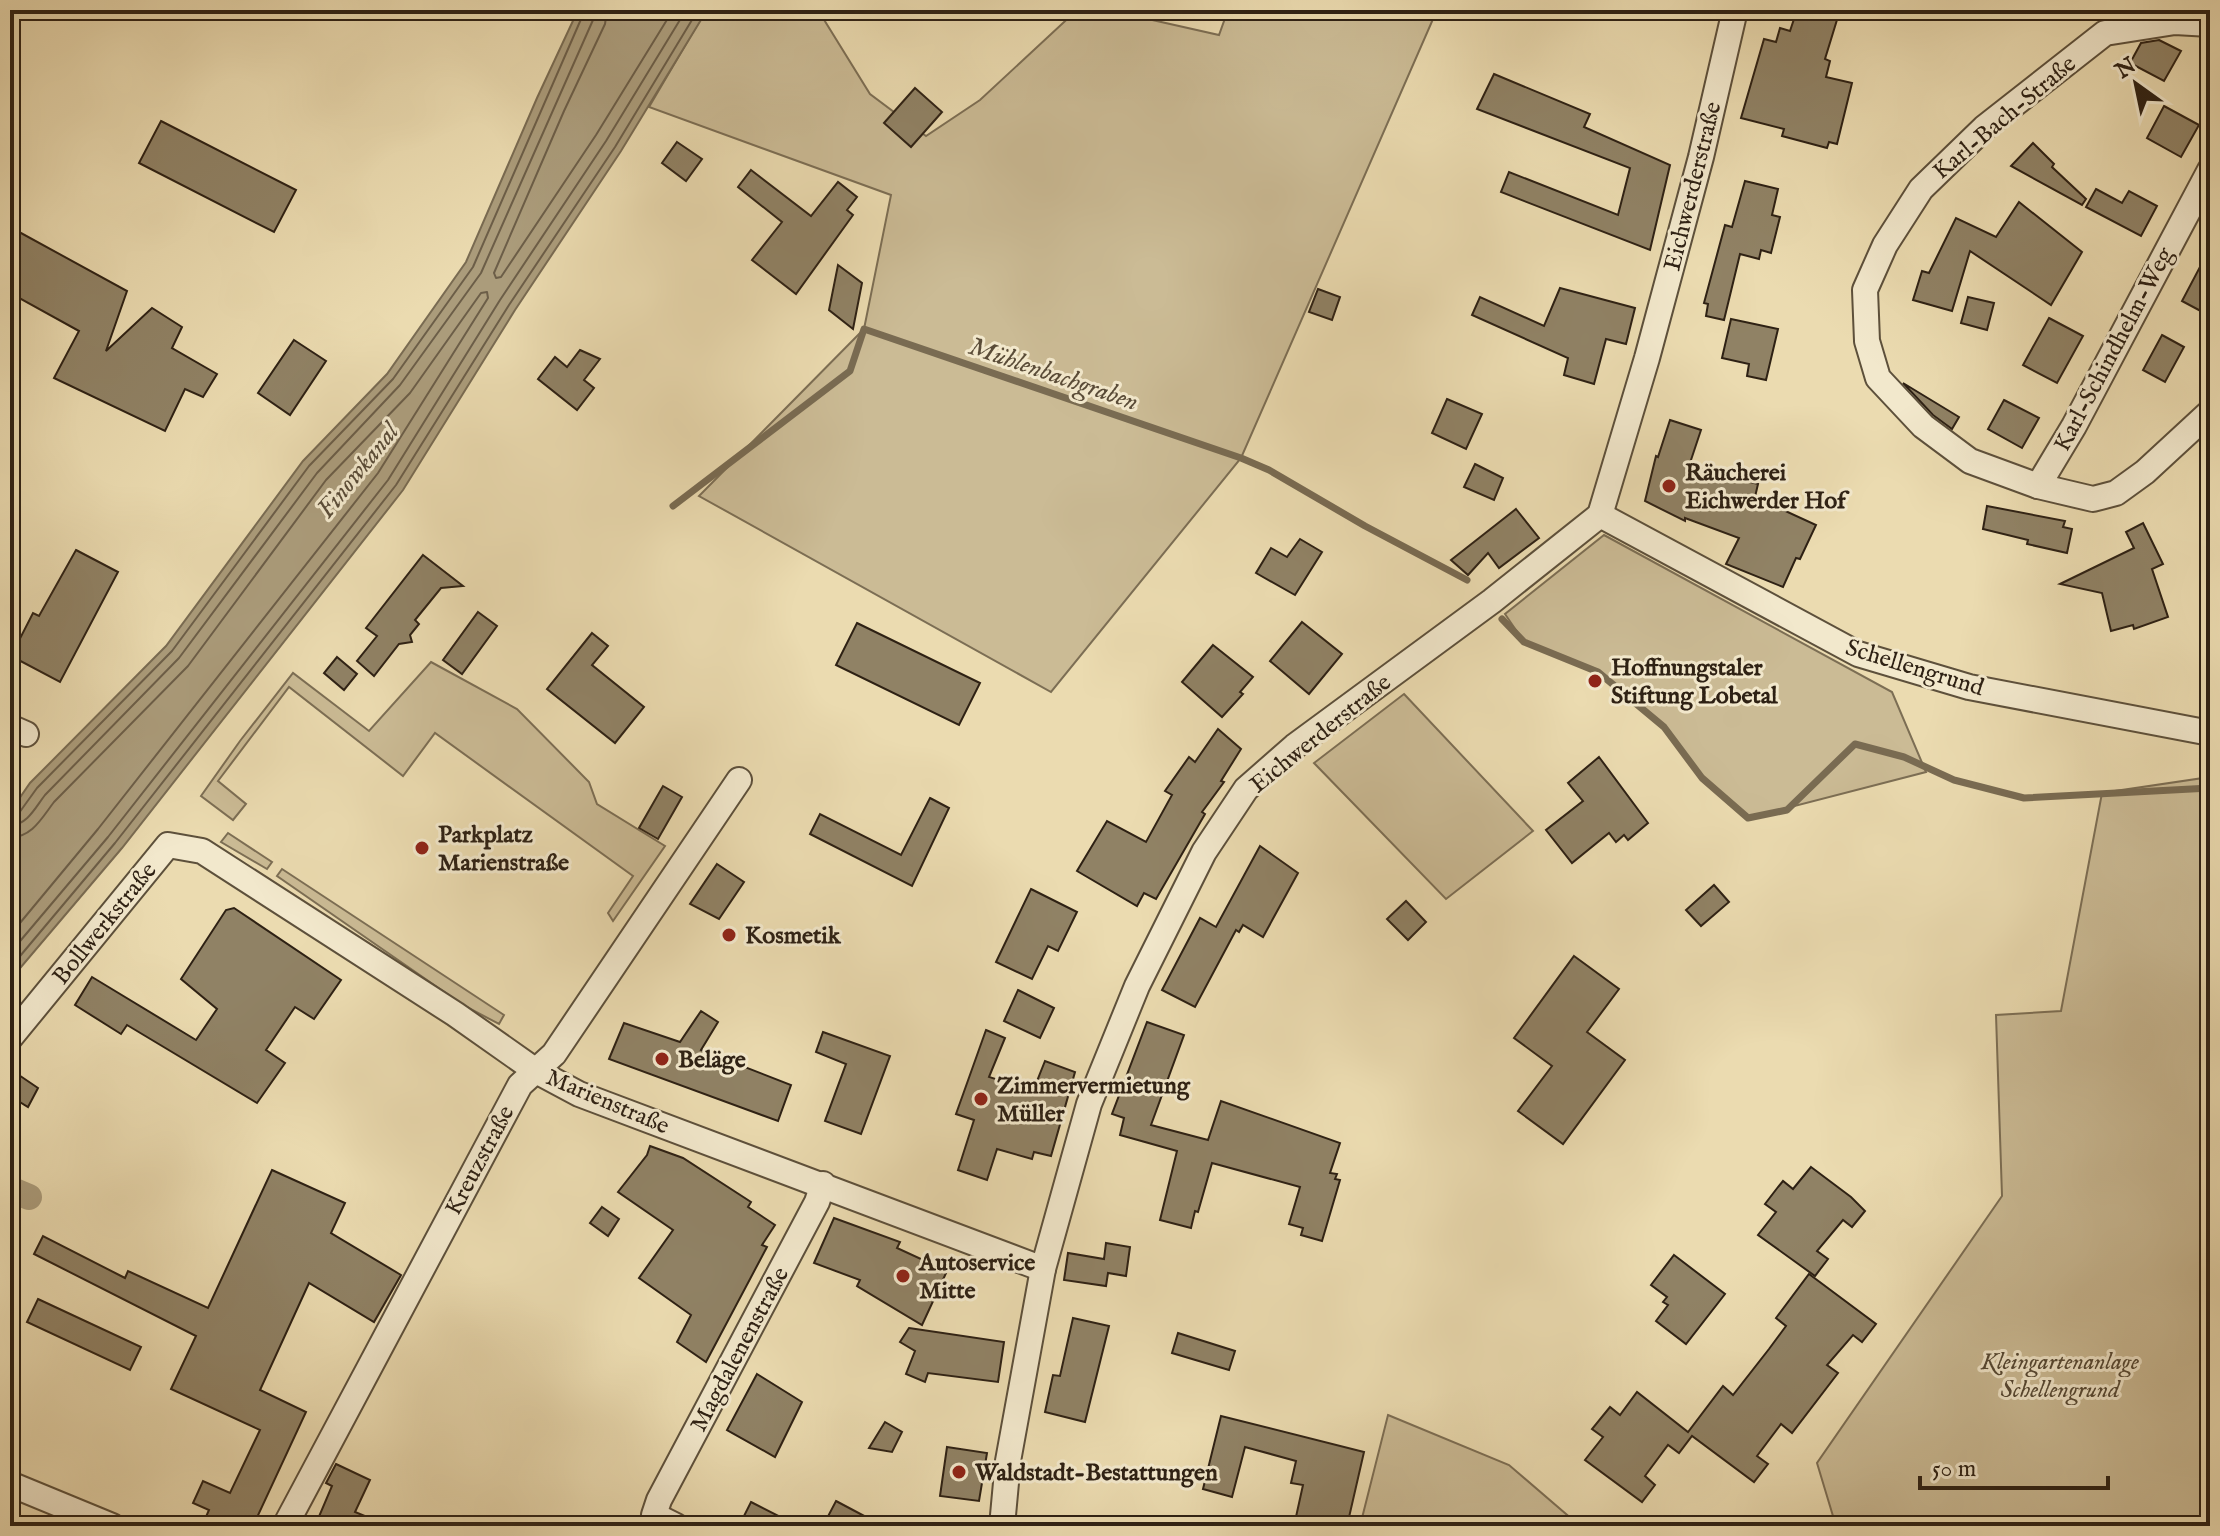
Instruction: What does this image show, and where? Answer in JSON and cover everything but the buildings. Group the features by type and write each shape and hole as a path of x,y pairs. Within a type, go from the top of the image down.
{"street":[{"name":"Eichwerderstraße","path":"1002,1526 1008,1461 1043,1269 1089,1104 1137,986 1204,852 1246,789 1295,746 1492,601 1600,515 1647,358 1701,157 1735,10"},
{"name":"Karl-Bach-Straße","path":"2210,24 2174,16 2105,33 1984,128 1921,189 1885,245 1865,290 1867,341 1878,378 1923,426 1970,461 2038,486 2093,499 2116,493 2145,472 2210,412"},
{"name":"Karl-Schindhelm-Weg","path":"2038,486 2074,426 2210,170"},
{"name":"Schellengrund","path":"1600,515 1858,654 1969,687 2210,733"},
{"name":"Kreuzstraße","path":"285,1526 520,1085 554,1054 739,780"},
{"name":"Marienstraße","path":"168,845 202,851 455,1014 536,1071 579,1094 1043,1269"},
{"name":"Bollwerkstraße","path":"10,1038 168,845"},
{"name":"Magdalenenstraße","path":"676,1526 654,1515 659,1500 817,1202 823,1184"},
{"path":"10,1484 112,1526"}],"green space":[{"path":"706,10 818,10 870,94 926,136 980,100 1077,10 1108,10 1219,35 1228,10 1437,10 1241,458 1051,692 699,496 864,329 891,195 649,107"},
{"path":"1604,535 1892,692 1926,772 1748,818 1702,778 1664,727 1598,672 1524,642 1505,614"},
{"path":"431,662 517,709 589,782 597,804 665,846 613,921 608,913 633,876 435,733 403,776 289,687 218,781 246,804 233,820 201,796 293,673 369,731"},
{"path":"1404,694 1533,831 1446,899 1314,763"},
{"name":"Kleingartenanlage Schellengrund","path":"2210,777 2210,1526 1836,1526 1817,1463 2002,1196 1996,1015 2061,1011 2102,793"},
{"path":"228,833 272,862 267,869 221,842"},
{"path":"282,869 504,1015 499,1024 463,1005 277,876"},
{"path":"1388,1415 1509,1465 1580,1526 1360,1526"}],"water":[{"name":"Finowkanal","path":"578,10 707,10 621,151 515,310 403,490 122,848 10,980 10,812 30,783 166,646 303,461 387,374 466,262"}],"waterway":[{"name":"Mühlenbachgraben","path":"673,506 850,371 864,329 1241,458 1269,470 1467,580"},
{"name":"Mühlenbachgraben","path":"1502,619 1524,642 1598,672 1664,727 1702,778 1748,818 1787,810 1855,744 1904,757 1954,780 2024,798 2210,788"},
{"path":"10,1189 29,1197"}],"place":[{"name":"Räucherei Eichwerder Hof","path":"1669,486"},
{"name":"Hoffnungstaler Stiftung Lobetal","path":"1595,681"},
{"name":"Parkplatz Marienstraße","path":"422,848"},
{"name":"Kosmetik","path":"729,935"},
{"name":"Beläge","path":"662,1059"},
{"name":"Zimmervermietung Müller","path":"981,1099"},
{"name":"Autoservice Mitte","path":"903,1276"},
{"name":"Waldstadt-Bestattungen","path":"959,1472"}]}
